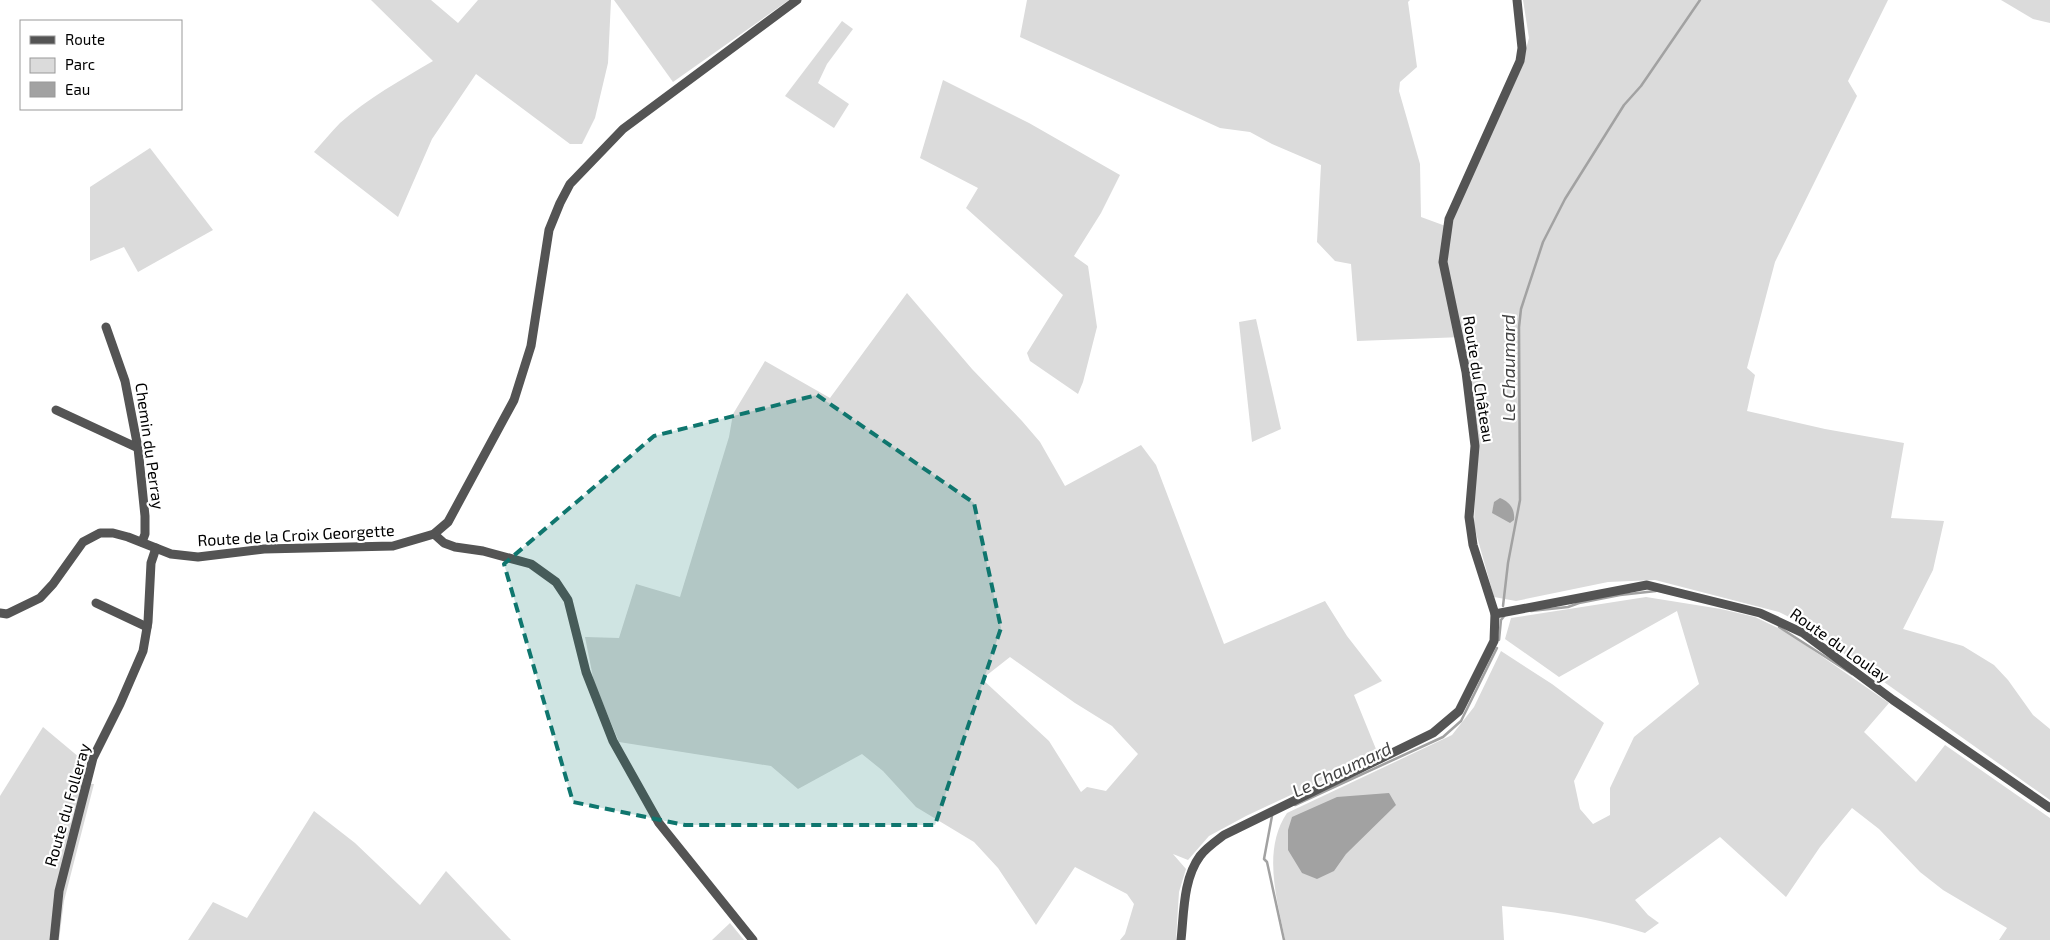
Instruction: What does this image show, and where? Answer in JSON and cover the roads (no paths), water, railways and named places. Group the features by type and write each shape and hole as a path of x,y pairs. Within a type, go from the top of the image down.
{"street":[{"name":"Route de la Croix Georgette","path":"0,613 7,614 40,598 53,584 83,542 100,533 113,533 171,554 198,557 264,549 393,546 434,534 448,522 514,400 531,346 549,230 570,184 623,129 797,0"},
{"name":"Route du Château","path":"1181,940 1191,870 1201,854 1224,835 1433,733 1459,711 1494,641 1495,614 1473,545 1469,517 1475,446 1466,372 1443,262 1449,219 1520,61 1522,48 1517,0"},
{"name":"Chemin du Perray","path":"106,327 126,381 138,448 145,516 145,534 142,542"},
{"path":"56,410 138,448"},
{"path":"434,534 444,544 531,564 556,582 568,600 586,672 613,741 659,823 753,940"},
{"name":"Route du Folleray","path":"54,940 58,891 93,758 120,704 142,651 147,627 151,563 156,548"},
{"name":"Route du Loulay","path":"1495,614 1647,585 1760,613 1803,634 1893,700 2050,808"},
{"path":"96,603 147,627"}],"water":[{"path":"1500,498 1513,509 1514,520 1510,523 1492,513 1494,502"},
{"path":"1389,793 1396,805 1346,854 1334,871 1317,879 1302,873 1288,850 1288,830 1292,817 1337,797"}],"waterway":[{"name":"Le Chaumard","path":"1503,606 1508,563 1520,500 1519,327 1521,309 1543,242 1565,199 1624,105 1641,86 1700,0"},
{"path":"1531,611 1568,607 1620,595 1656,591"},
{"name":"Le Chaumard","path":"1499,640 1501,620 1505,615"},
{"path":"1779,627 1852,674"},
{"name":"Le Chaumard","path":"1295,805 1443,737 1461,721 1497,648"},
{"name":"Le Chaumard","path":"1272,816 1264,859 1267,862 1284,940"}]}
